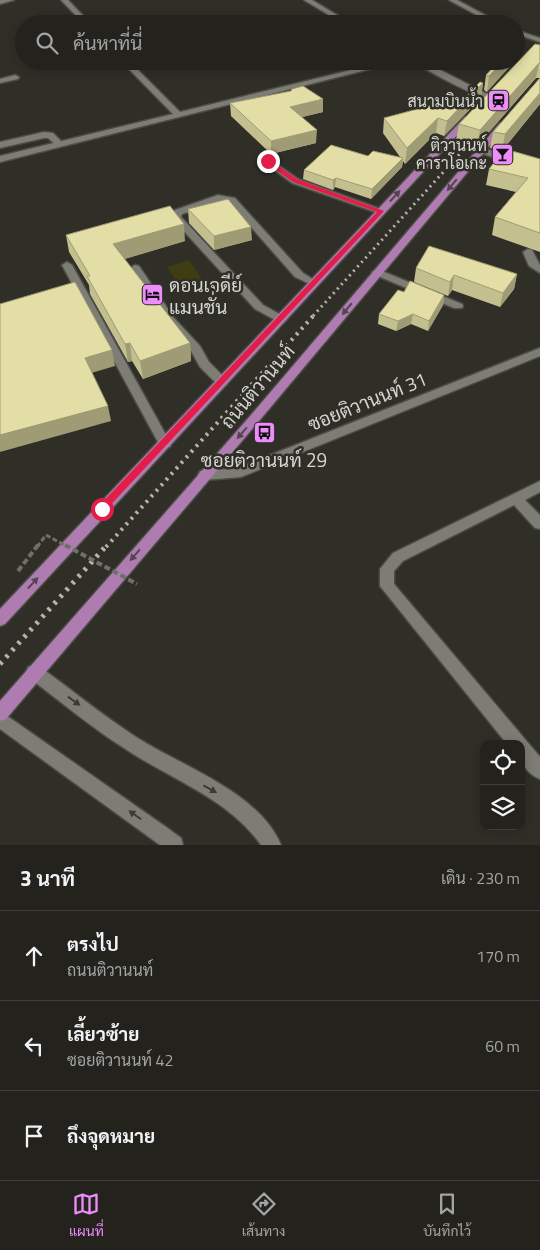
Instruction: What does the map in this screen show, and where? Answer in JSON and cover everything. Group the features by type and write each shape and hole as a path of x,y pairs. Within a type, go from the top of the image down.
{"main road":[{"name":"ถนนติวานนท์","path":"0,619 486,101"},
{"name":"ถนนติวานนท์","path":"0,713 510,116"}],"street":[{"path":"0,2 11,0"},
{"path":"64,0 79,15"},
{"path":"307,0 333,15"},
{"path":"452,0 481,15"},
{"path":"525,37 538,44"},
{"path":"134,70 178,115"},
{"path":"0,159 361,70"},
{"path":"433,70 468,88 486,101"},
{"path":"0,81 16,78"},
{"path":"231,102 242,111"},
{"path":"0,145 44,134 50,135 60,144"},
{"path":"481,150 540,171"},
{"path":"268,161 295,180 381,211"},
{"path":"281,319 259,307 176,216 178,212 218,198 232,200 299,275 314,283"},
{"path":"528,252 533,264 540,270"},
{"path":"68,265 165,444"},
{"path":"135,268 170,320 196,349 204,364 222,382"},
{"path":"377,272 458,306"},
{"name":"ซอยติวานนท์ 31","path":"205,475 236,474 540,352"},
{"path":"515,740 387,586 387,569 398,557 540,486"},
{"path":"515,498 540,524"},
{"path":"34,672 144,752 231,800 265,832 272,845"},
{"path":"0,718 160,832 174,845"},
{"path":"525,752 540,770"}],"path":[{"path":"46,535 137,584"}],"shaded area":[{"path":"189,260 207,286 184,292 167,267"}],"building":[{"path":"535,44 540,45 540,63 480,130 459,124 510,70 525,70 525,55"},
{"path":"491,70 495,70 489,76 486,75"},
{"path":"540,78 540,93 505,134 493,132"},
{"path":"480,82 483,83 447,121 438,118 407,148 384,118 459,98 454,102 459,104"},
{"path":"303,86 323,99 290,107 317,130 271,141 230,103 291,91"},
{"path":"331,145 368,156 373,151 403,158 372,189 336,178 333,180 304,170"},
{"path":"505,149 540,159 540,233 495,217 528,178 489,169"},
{"path":"228,199 251,227 214,236 188,209"},
{"name":"ดอนเจดีย์ แมนชั่น","path":"170,206 184,224 113,244 190,343 140,361 130,343 125,344 87,276 90,276 66,235"},
{"path":"429,246 517,274 503,293 454,275 450,282 416,268"},
{"path":"410,281 444,295 429,321 413,314 398,321 379,314 398,290 404,292"},
{"path":"75,282 112,350 85,358 108,406 0,435 0,304"}],"railway":[{"path":"473,138 477,134"},
{"path":"313,316 475,137"},
{"path":"106,547 314,315"},
{"path":"0,664 107,545"}],"place":[{"name":"สนามบินน้ำ","path":"499,101"},
{"name":"ติวานนท์ คาราโอเกะ","path":"503,154"},
{"name":"ดอนเจดีย์ แมนชั่น","path":"153,295"},
{"name":"ซอยติวานนท์ 29","path":"264,433"}],"route":[{"path":"102,509 165,444 381,211 295,180 280,172 268,161"}]}
